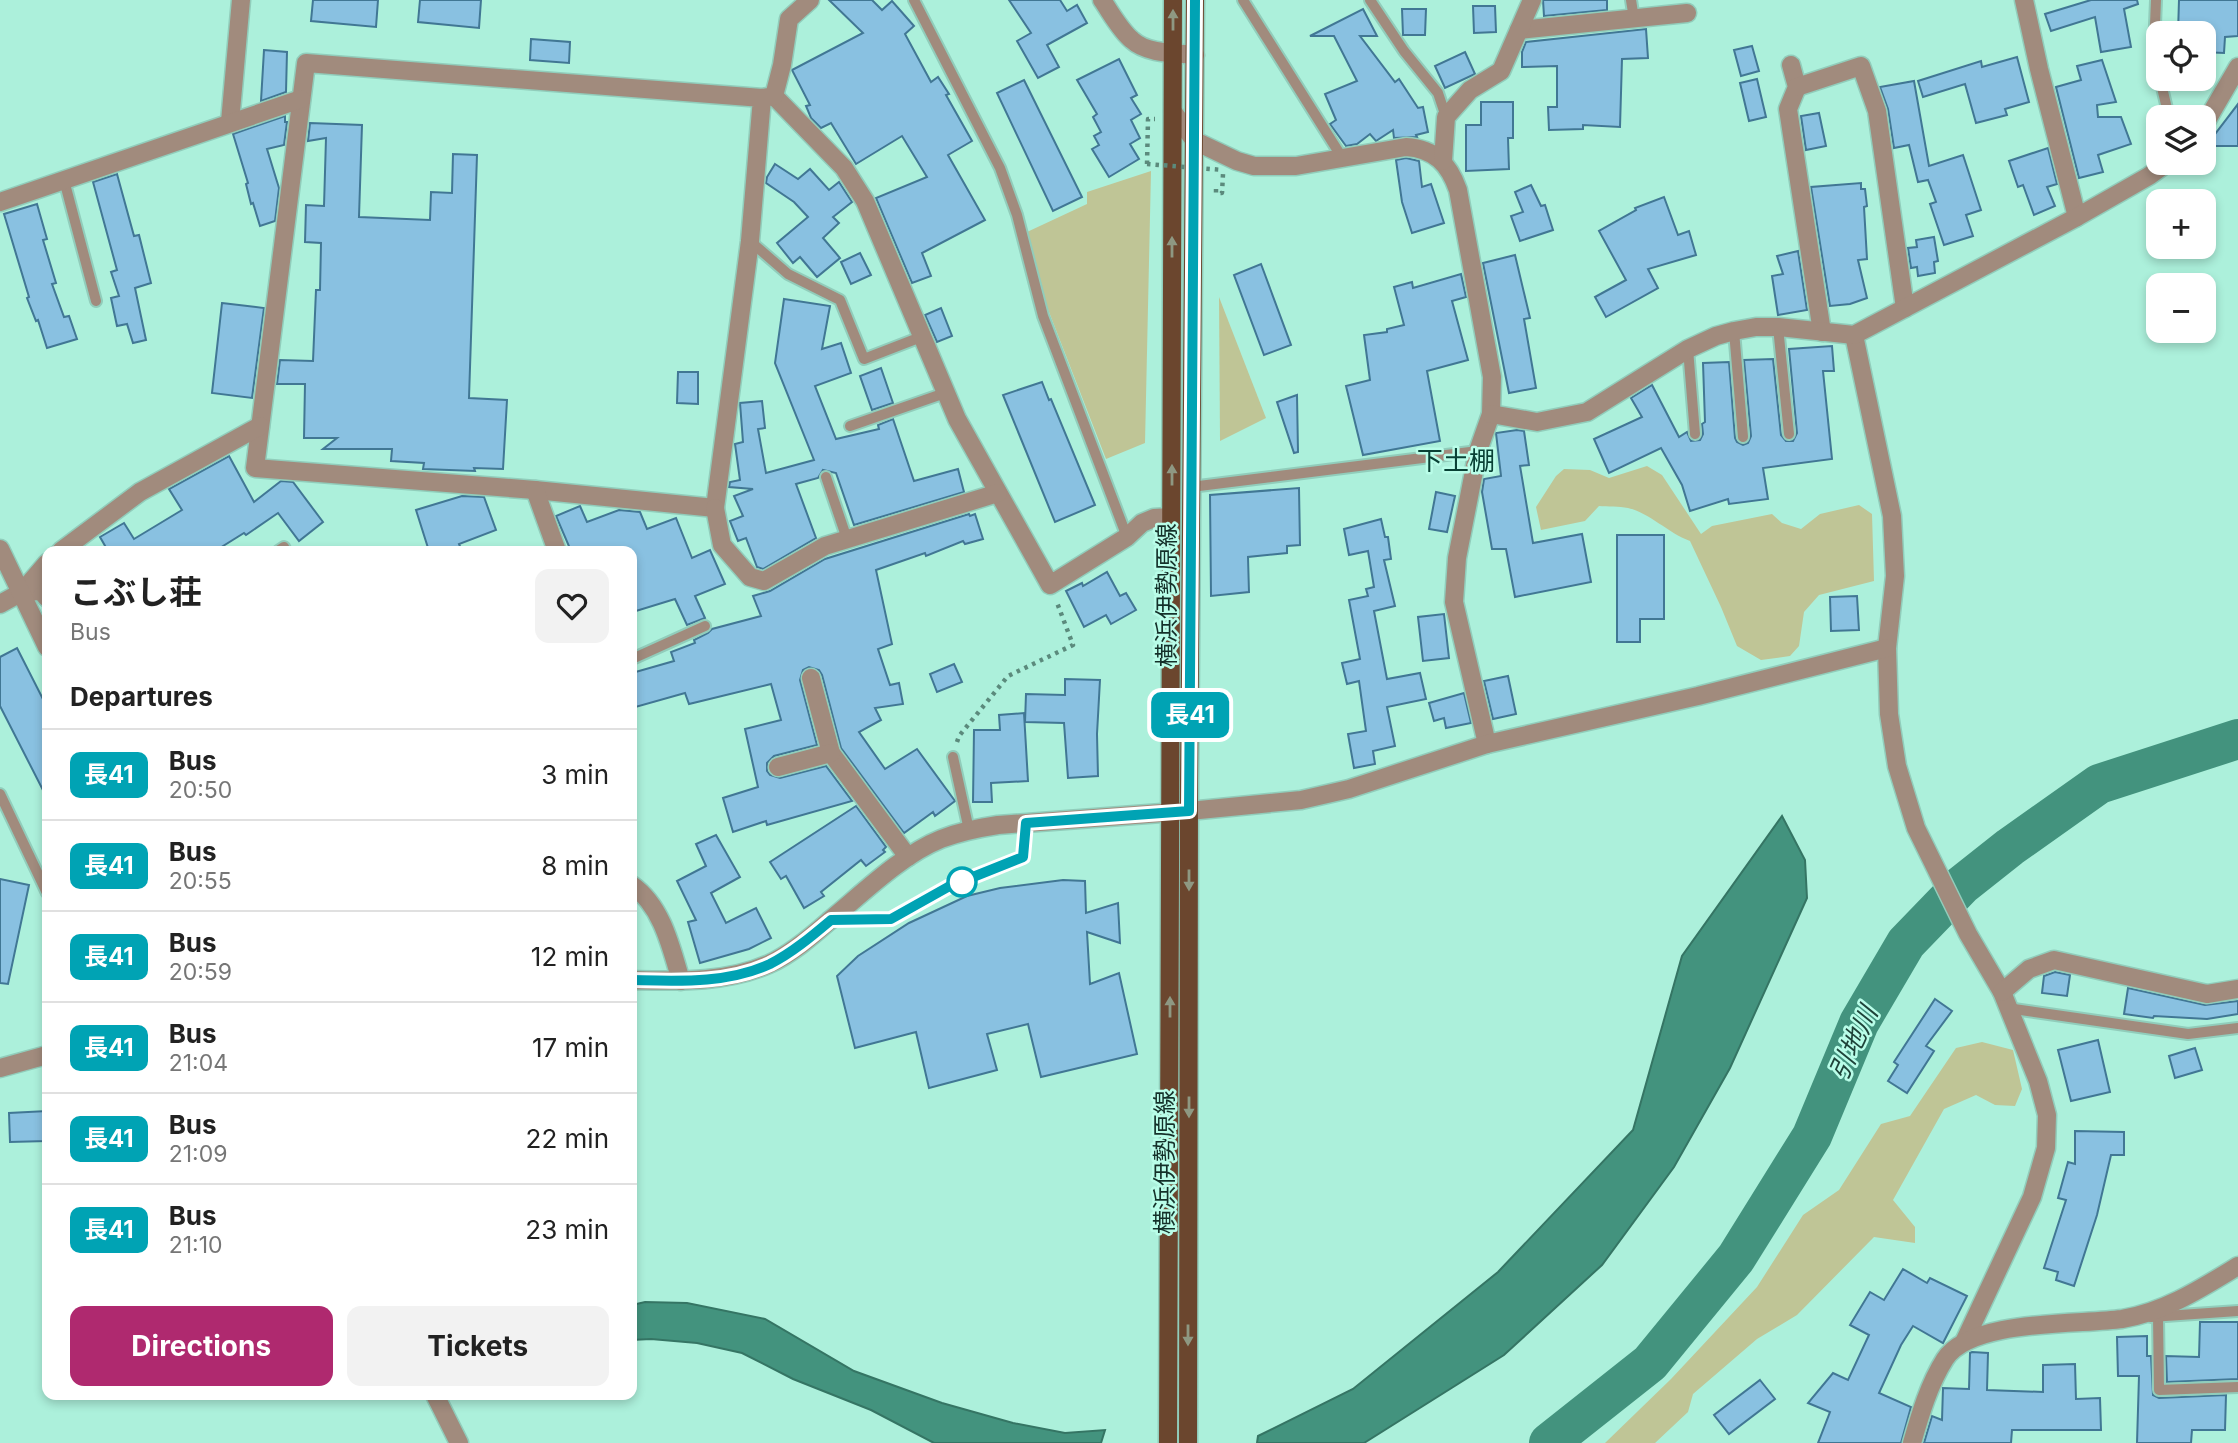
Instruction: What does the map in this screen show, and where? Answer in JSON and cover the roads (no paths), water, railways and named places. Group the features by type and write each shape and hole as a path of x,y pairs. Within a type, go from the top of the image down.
{"main road":[{"name":"横浜伊勢原線","path":"1173,0 1171,517 1180,812 1188,1443"},
{"name":"横浜伊勢原線","path":"1168,1443 1180,812 1191,487 1195,0"}],"street":[{"path":"230,122 241,0"},
{"path":"810,0 789,19 782,65 768,97 715,508 722,545 750,577 764,581 825,546 998,493"},
{"path":"1102,0 1131,40 1141,46 1195,55"},
{"path":"1443,161 1446,117 1470,90 1502,71 1532,0"},
{"path":"2024,0 2077,217"},
{"path":"1519,30 1687,13"},
{"path":"715,508 534,490 255,468 306,63 768,97 844,168 865,201 957,419 1050,585 1127,537 1142,523 1154,518 1171,517"},
{"path":"1791,65 1797,87 1788,109 1822,332"},
{"path":"1797,87 1861,66 1877,111 1905,308"},
{"path":"2216,112 2231,94 2238,67"},
{"path":"0,202 301,99"},
{"path":"1173,112 1195,141 1237,161 1255,166 1296,166 1406,147 1432,152 1452,174 1458,190 1492,377 1491,414 1478,451 1457,558 1454,602 1488,744"},
{"path":"1491,414 1537,422 1587,412 1688,349 1734,331 1778,327 1854,335 2152,175"},
{"path":"1854,335 1892,516 1895,576 1887,648 1889,714 1897,766 1916,828 2005,1000 2038,1081 2047,1115 2046,1147 2032,1197 1965,1340 1946,1357 1921,1409 1912,1443"},
{"path":"68,546 140,492 260,426"},
{"path":"534,490 555,546"},
{"path":"0,549 42,636"},
{"path":"0,604 22,592 42,569"},
{"path":"22,592 42,592"},
{"path":"637,980 681,981 734,975 769,964 807,941 908,857 939,840 969,830 1301,800 1349,789 1488,744 1698,696 1887,648"},
{"path":"811,678 831,753 908,857"},
{"path":"778,766 831,753"},
{"path":"637,888 664,926 681,981"},
{"path":"2005,1000 2029,969 2053,960 2207,993 2238,989"},
{"path":"0,1068 42,1056"},
{"path":"1965,1340 1995,1330 2124,1318 2158,1309 2191,1295 2238,1266"},
{"path":"438,1400 459,1443"}],"lane":[{"path":"914,0 1000,168 1017,215 1047,328 1127,537"},
{"path":"1243,0 1343,159"},
{"path":"1370,0 1404,51 1438,93 1446,117"},
{"path":"1632,0 1634,19"},
{"path":"2155,21 2156,0"},
{"path":"64,180 96,302"},
{"path":"750,241 788,274 840,300 864,359 921,337"},
{"path":"1778,327 1788,434"},
{"path":"1734,331 1743,437"},
{"path":"1688,349 1695,434"},
{"path":"850,426 945,393"},
{"path":"1191,487 1478,451"},
{"path":"826,477 847,539"},
{"path":"637,657 705,626"},
{"path":"953,757 969,830"},
{"path":"0,794 42,882"},
{"path":"831,920 891,919 948,887 1023,857 1026,823"},
{"path":"2005,1000 2188,1034 2238,1028"},
{"path":"2124,1318 2238,1311"},
{"path":"2158,1316 2159,1390 2238,1387"}],"waterway":[{"name":"引地川","path":"1549,1443 1650,1363 1736,1258 1812,1136 1859,1023 1906,943 1962,885 2010,847 2099,784 2238,739"}],"district":[{"name":"下土棚","path":"1456,460"}]}
